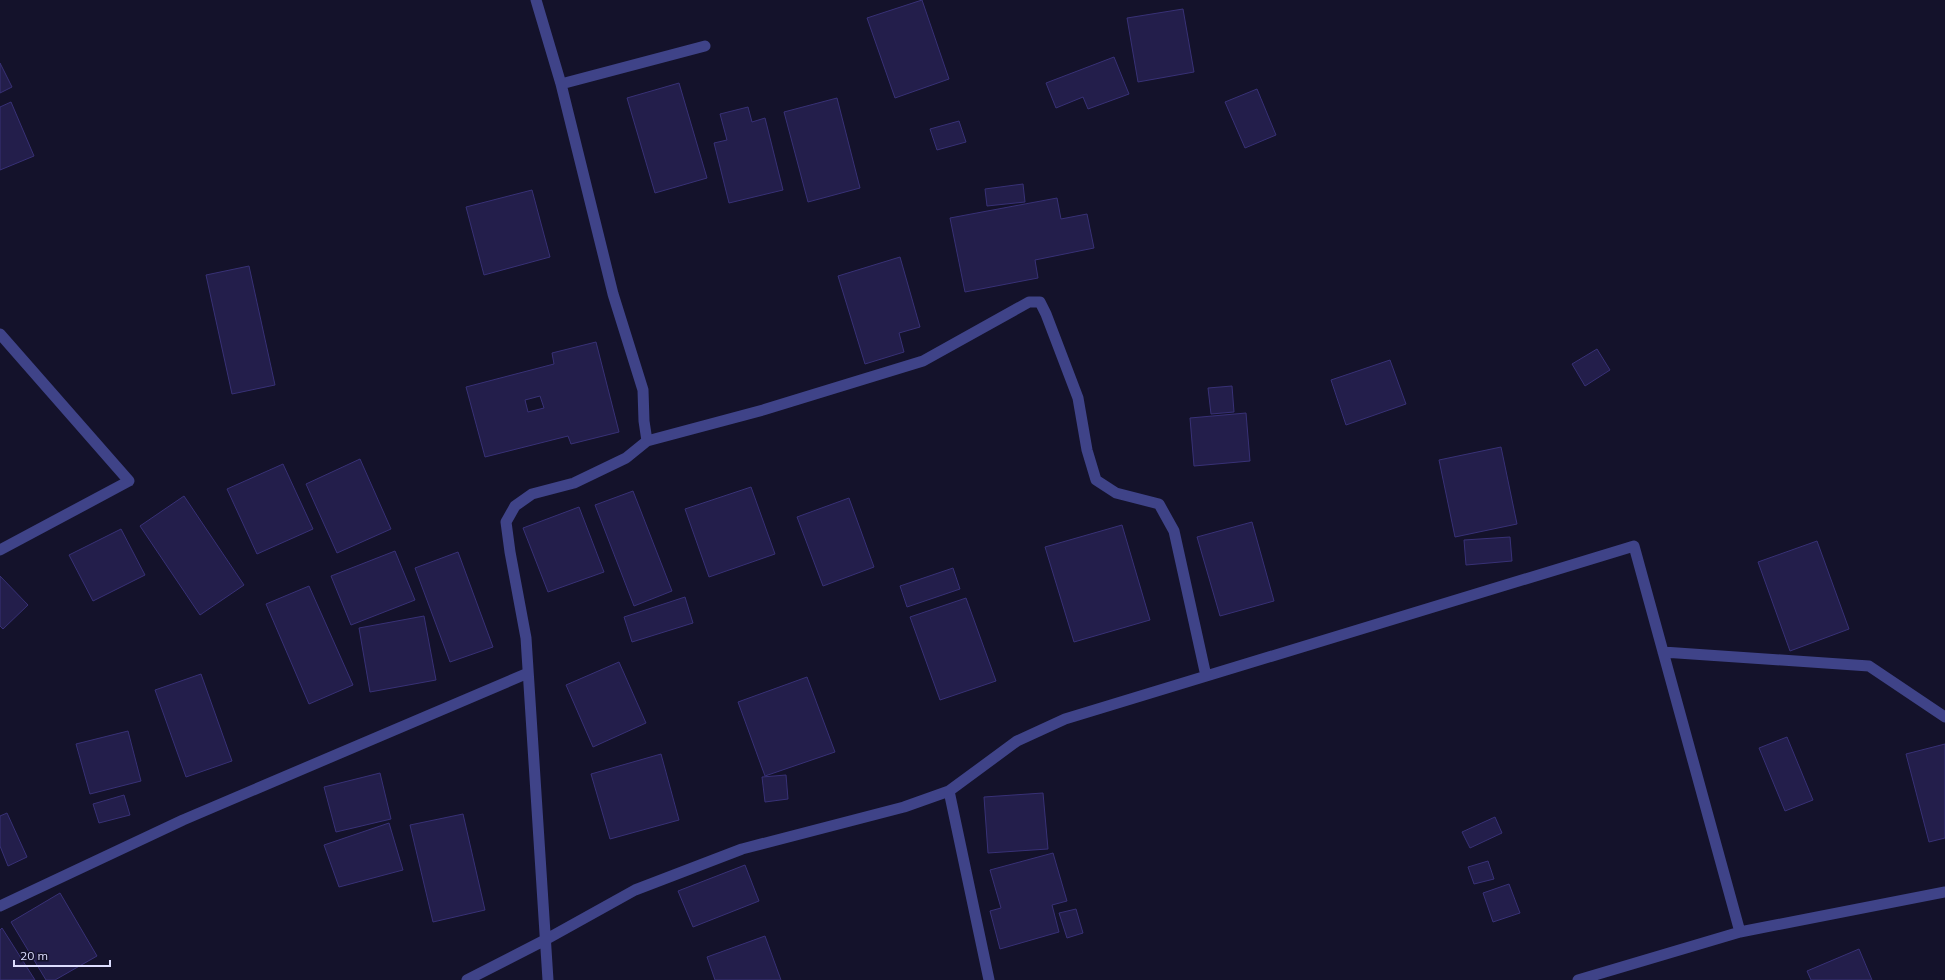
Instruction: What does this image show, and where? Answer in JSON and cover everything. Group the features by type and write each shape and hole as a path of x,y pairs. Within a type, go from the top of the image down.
{"street":[{"path":"536,0 561,84 613,294 643,390 644,421 647,441"},
{"path":"561,84 705,46"},
{"path":"548,980 526,638 506,522 515,506 532,494 574,483 626,458 647,441 763,410 924,361 1029,302 1040,302 1078,398 1087,450 1096,480 1116,494 1159,504 1174,531 1206,676"},
{"path":"0,334 129,482 0,550"},
{"path":"467,980 545,940 635,890 742,849 904,807 949,791 1017,741 1065,719 1634,546 1740,932"},
{"path":"1663,652 1869,666 1945,717"},
{"path":"0,906 183,820 528,673"},
{"path":"949,791 989,980"},
{"path":"1578,980 1740,932 1945,892"}],"building":[{"path":"922,0 949,79 895,98 867,18"},
{"path":"1183,9 1194,72 1138,82 1127,18"},
{"path":"1114,57 1129,94 1088,109 1083,97 1056,108 1046,83"},
{"path":"0,63 12,87 0,93"},
{"path":"679,83 707,178 655,193 627,98"},
{"path":"1257,89 1276,135 1245,148 1225,102"},
{"path":"837,98 860,188 808,202 784,112"},
{"path":"11,102 34,156 0,170 0,107"},
{"path":"748,107 752,122 765,118 783,190 729,203 714,143 727,140 720,114"},
{"path":"959,121 966,142 937,150 930,129"},
{"path":"1023,184 1025,202 987,206 985,189"},
{"path":"532,190 550,257 484,275 466,207"},
{"path":"1057,198 1061,219 1087,214 1094,248 1035,260 1038,278 965,292 950,218"},
{"path":"900,257 920,327 899,333 904,352 865,364 838,276"},
{"path":"249,266 275,385 232,394 206,275"},
{"path":"596,342 619,432 571,444 568,436 485,457 466,387 554,364 552,353","holes":["540,396 544,408 528,412 525,400"]},
{"path":"1597,349 1610,370 1585,386 1572,364"},
{"path":"1390,360 1406,404 1346,425 1331,380"},
{"path":"1232,386 1234,412 1211,414 1208,388"},
{"path":"1246,413 1250,461 1194,466 1190,418"},
{"path":"1501,447 1517,524 1455,537 1439,460"},
{"path":"360,459 391,529 337,553 306,484"},
{"path":"283,464 313,529 257,554 227,489"},
{"path":"751,487 775,554 709,577 685,509"},
{"path":"633,491 672,591 634,606 595,505"},
{"path":"184,496 244,585 200,615 140,526"},
{"path":"849,498 874,567 823,586 797,517"},
{"path":"579,507 604,572 548,592 523,528"},
{"path":"1252,522 1274,601 1220,616 1197,537"},
{"path":"1122,525 1150,620 1074,642 1045,547"},
{"path":"121,529 145,575 93,601 69,555"},
{"path":"1510,537 1512,561 1466,565 1464,540"},
{"path":"1817,541 1849,629 1790,651 1758,562"},
{"path":"395,551 415,600 351,625 331,576"},
{"path":"458,552 493,647 450,662 415,568"},
{"path":"953,568 960,589 907,607 900,586"},
{"path":"0,576 28,605 3,629 0,626"},
{"path":"309,586 353,685 309,704 266,604"},
{"path":"685,597 693,623 632,642 624,617"},
{"path":"966,598 996,681 940,700 910,617"},
{"path":"424,616 436,680 370,692 359,628"},
{"path":"619,662 646,723 593,747 566,685"},
{"path":"201,674 232,761 186,777 155,690"},
{"path":"807,677 835,752 765,776 738,702"},
{"path":"128,731 141,781 90,794 76,744"},
{"path":"1787,737 1813,800 1785,811 1759,748"},
{"path":"1945,744 1945,838 1929,842 1906,754"},
{"path":"661,754 679,820 610,839 591,774"},
{"path":"380,773 391,819 336,832 324,787"},
{"path":"786,775 788,799 765,802 762,777"},
{"path":"1043,793 1048,849 988,853 984,797"},
{"path":"124,795 130,815 99,823 93,804"},
{"path":"7,813 27,857 8,866 0,846 0,816"},
{"path":"463,814 485,910 433,922 410,825"},
{"path":"1495,817 1502,833 1470,848 1462,832"},
{"path":"389,823 403,870 339,887 324,845"},
{"path":"1053,853 1067,901 1052,905 1059,932 1000,949 990,911 1001,908 990,870"},
{"path":"1488,861 1494,879 1474,884 1468,867"},
{"path":"745,865 759,901 693,927 678,891"},
{"path":"1509,884 1520,913 1493,922 1483,893"},
{"path":"60,893 97,956 55,980 46,980 11,922"},
{"path":"1076,909 1083,933 1067,938 1059,913"},
{"path":"2,928 35,980 0,980 0,930"},
{"path":"765,936 781,980 715,980 707,957"},
{"path":"1859,949 1872,980 1811,980 1807,971"}]}
